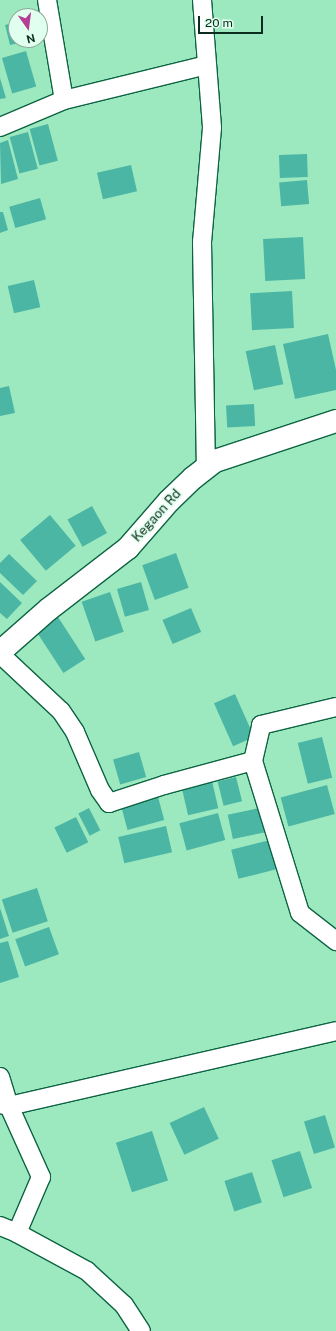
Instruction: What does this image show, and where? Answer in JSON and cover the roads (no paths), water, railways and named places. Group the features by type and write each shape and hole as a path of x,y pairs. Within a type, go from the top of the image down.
{"street":[{"path":"47,0 64,100"},
{"path":"202,0 212,128 202,242 206,468"},
{"path":"0,127 64,100 206,65"},
{"name":"Kegaon Rd","path":"0,653 49,609 128,548 169,501 214,461 336,421"},
{"path":"0,653 61,711 75,732 100,790 109,803 164,785 253,761"},
{"path":"336,707 261,725 253,761 300,913 336,941"},
{"path":"5,1105 336,1030"},
{"path":"0,1077 5,1105 41,1177 17,1233"},
{"path":"0,1226 17,1233 87,1271 124,1305 141,1331"}]}
